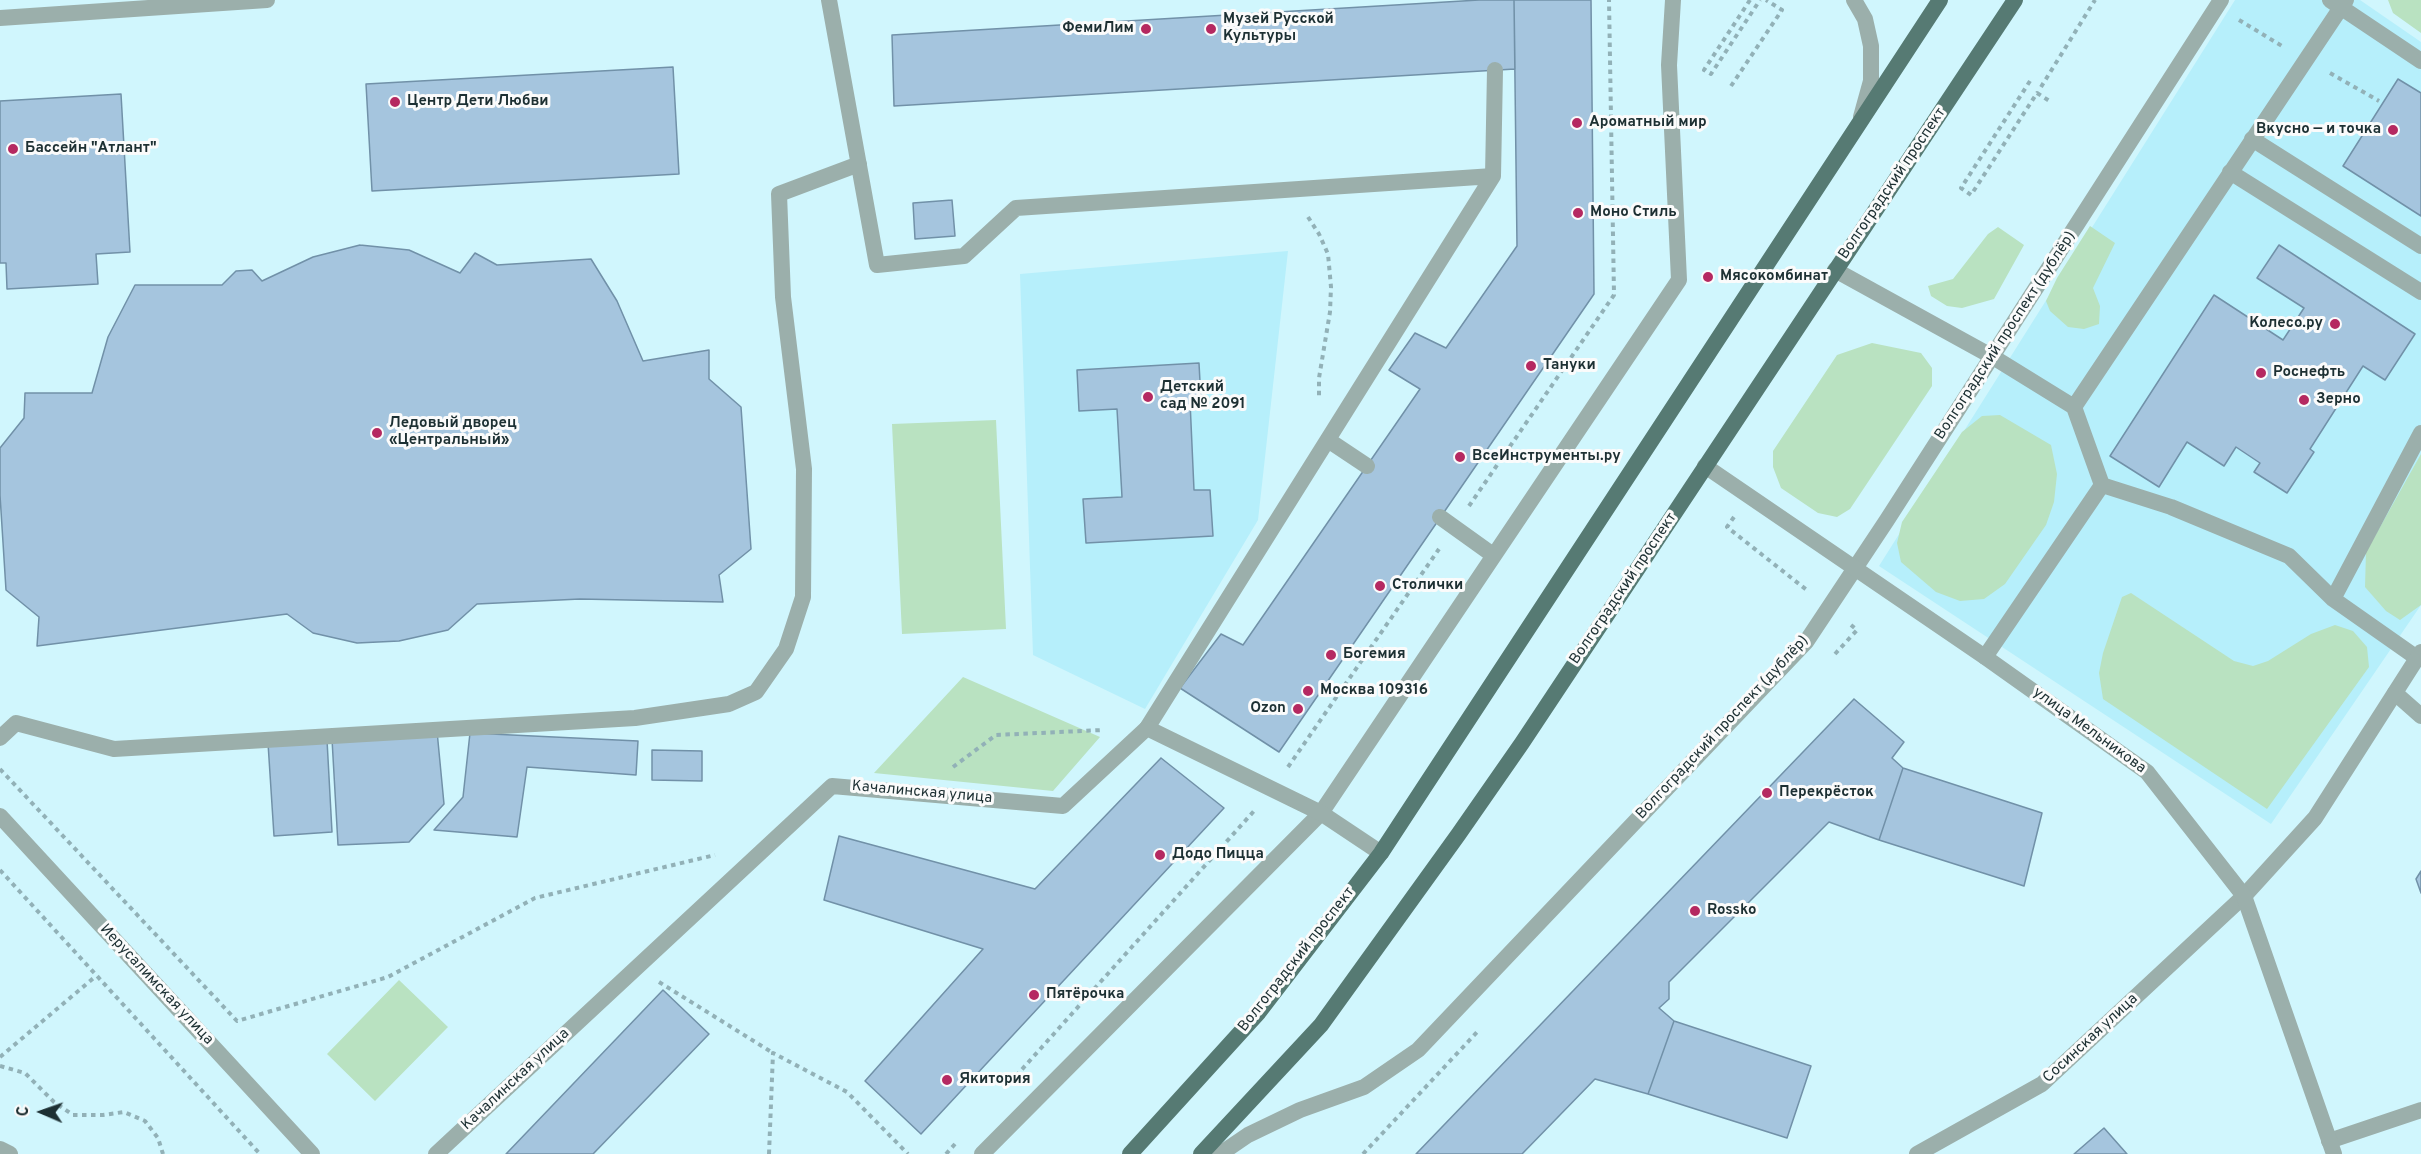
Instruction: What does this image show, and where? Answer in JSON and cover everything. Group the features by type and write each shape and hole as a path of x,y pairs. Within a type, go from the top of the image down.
{"main road":[{"name":"Волгоградский проспект","path":"1130,1154 1259,1012 1381,853 1940,0"},
{"name":"Волгоградский проспект","path":"1201,1154 1321,1025 1522,743 2015,0"}],"street":[{"path":"0,18 267,0"},
{"path":"829,0 877,265 964,256 1016,208 1493,176 1495,70"},
{"path":"982,1154 1321,813 1679,280 1669,65 1673,0"},
{"path":"1854,0 1865,20 1871,46 1871,81 1860,123"},
{"path":"2074,407 2305,59 2339,2 2421,61"},
{"name":"Волгоградский проспект (дублёр)","path":"1220,1154 1248,1135 1300,1110 1365,1087 1418,1050 1806,642 1856,569 2219,3"},
{"path":"2252,139 2421,246"},
{"path":"0,738 16,723 114,749 635,718 729,705 756,692 786,649 803,597 804,469 783,297 779,194 859,164"},
{"path":"2230,172 2421,292"},
{"name":"Качалинская улица","path":"436,1154 832,786 1063,806 1147,728 1493,176"},
{"path":"1835,270 1993,357 2074,407 2102,485"},
{"path":"2333,600 2421,433"},
{"path":"1328,440 1367,466"},
{"name":"улица Мельникова","path":"1706,466 1985,657 2147,772 2244,896 2332,1147"},
{"path":"2102,485 2171,507 2289,556 2333,600 2419,655"},
{"path":"1985,657 2102,485"},
{"path":"1448,522 1493,555"},
{"name":"Сосинская улица","path":"1917,1154 2042,1084 2244,896 2315,818 2419,655"},
{"path":"2395,693 2421,716"},
{"path":"1147,728 1321,813 1381,853"},
{"name":"Иерусалимская улица","path":"0,816 312,1154"},
{"path":"2332,1147 2421,1110"},
{"path":"0,1149 9,1154"}],"path":[{"path":"1010,1083 1273,789 1448,522 1614,295 1609,0"},
{"path":"1750,0 1704,70 1711,74 1760,0"},
{"path":"1731,86 1782,10 1766,0"},
{"path":"2041,87 2095,0"},
{"path":"2219,3 2305,59 2379,101"},
{"path":"2030,81 1961,188 1971,195 2037,93 2051,102"},
{"path":"1287,189 1319,234 1328,255 1331,287 1330,312 1319,378 1319,414 1328,440"},
{"path":"1727,527 1857,630"},
{"path":"919,793 996,735 1147,728"},
{"path":"0,769 237,1021 388,977 535,898 716,855"},
{"path":"0,870 260,1154"},
{"path":"636,968 773,1053 847,1092 908,1154"},
{"path":"0,1057 96,976"},
{"path":"770,1154 773,1053"},
{"path":"0,1066 25,1073 54,1102 73,1115 103,1116 123,1112 145,1121 158,1138 163,1154"},
{"path":"946,1154 962,1136"}],"shaded area":[{"path":"2235,0 2360,0 2421,42 2421,605 2271,824 1879,566"},
{"name":"Детский сад № 2091","path":"1288,251 1258,520 1145,709 1033,655 1020,274"}],"green space":[{"path":"2388,0 2421,0 2421,33 2393,13"},
{"path":"2090,226 2115,243 2093,288 2100,306 2099,324 2084,329 2068,327 2050,311 2046,301 2057,278"},
{"path":"1998,227 2024,245 1994,299 1962,308 1947,306 1931,296 1928,286 1953,279 1988,234"},
{"path":"1872,343 1921,353 1932,368 1932,386 1850,509 1837,517 1818,513 1781,488 1773,467 1773,451 1837,355"},
{"path":"2000,415 2051,445 2057,474 2054,502 2046,525 2005,584 1984,599 1960,601 1936,592 1901,562 1897,543 1902,522 1962,432 1982,416"},
{"path":"996,420 1006,629 902,634 892,424"},
{"path":"2421,454 2421,605 2400,620 2386,611 2365,587 2366,552"},
{"path":"2131,593 2234,661 2253,666 2268,661 2311,634 2335,625 2353,631 2367,647 2369,667 2267,809 2103,699 2099,673 2103,653 2122,597"},
{"path":"963,677 1100,737 1053,791 874,773"},
{"path":"399,980 448,1027 375,1101 327,1054"}],"building":[{"path":"1479,0 1514,0 1515,69 894,106 892,35"},
{"path":"1514,0 1591,0 1594,294 1279,752 1180,688 1221,634 1243,645 1420,389 1389,370 1415,333 1446,348 1517,246"},
{"path":"673,67 679,174 372,191 366,84"},
{"name":"Вкусно — и точка","path":"2398,79 2421,93 2421,216 2343,166"},
{"path":"121,94 130,252 96,254 98,284 7,289 6,263 0,263 0,101"},
{"path":"952,200 955,236 915,239 913,203"},
{"name":"Ледовый дворец «Центральный»","path":"360,245 409,250 460,273 475,253 497,265 591,259 617,301 643,361 709,350 709,379 741,407 751,549 719,575 723,602 580,599 477,604 448,630 399,641 357,643 313,633 287,614 37,646 39,617 6,590 0,495 0,448 24,418 25,393 92,393 108,337 135,285 222,285 236,271 252,270 262,281 313,257"},
{"name":"Роснефть","path":"2279,245 2415,334 2385,380 2363,366 2310,449 2314,452 2287,493 2254,472 2260,463 2236,447 2224,466 2187,442 2159,487 2110,456 2214,295 2283,340 2304,308 2257,278"},
{"path":"1199,363 1201,401 1190,401 1194,490 1210,490 1213,536 1086,543 1083,499 1122,497 1117,409 1079,411 1077,370"},
{"name":"Rossko","path":"1854,699 1904,742 1892,758 1903,768 1879,840 1829,822 1669,982 1669,999 1659,1008 1674,1021 1648,1094 1595,1079 1522,1154 1416,1154"},
{"path":"437,731 444,804 409,842 338,845 332,739"},
{"path":"470,733 638,741 636,775 527,767 517,837 434,830 463,797"},
{"path":"327,740 332,832 274,836 268,743"},
{"path":"652,750 702,751 702,781 652,780"},
{"path":"1161,758 1224,808 921,1134 865,1081 983,949 824,900 839,836 1035,889"},
{"path":"1903,768 2042,813 2024,886 1879,840"},
{"path":"2421,871 2421,893 2416,879"},
{"path":"663,990 709,1034 593,1154 506,1154"},
{"path":"1674,1021 1811,1066 1787,1138 1648,1094"},
{"path":"2104,1128 2127,1154 2074,1154"}],"place":[{"name":"ФемиЛим","path":"1146,29"},
{"name":"Музей Русской Культуры","path":"1211,29"},
{"name":"Центр Дети Любви","path":"395,102"},
{"name":"Ароматный мир","path":"1577,123"},
{"name":"Вкусно — и точка","path":"2393,130"},
{"name":"Бассейн \"Атлант\"","path":"13,149"},
{"name":"Моно Стиль","path":"1578,213"},
{"name":"Мясокомбинат","path":"1708,277"},
{"name":"Колесо.ру","path":"2335,324"},
{"name":"Тануки","path":"1531,366"},
{"name":"Роснефть","path":"2261,373"},
{"name":"Детский сад № 2091","path":"1148,397"},
{"name":"Зерно","path":"2304,400"},
{"name":"Ледовый дворец «Центральный»","path":"377,433"},
{"name":"ВсеИнструменты.ру","path":"1460,457"},
{"name":"Столички","path":"1380,586"},
{"name":"Богемия","path":"1331,655"},
{"name":"Москва 109316","path":"1308,691"},
{"name":"Ozon","path":"1298,709"},
{"name":"Перекрёсток","path":"1767,793"},
{"name":"Додо Пицца","path":"1160,855"},
{"name":"Rossko","path":"1695,911"},
{"name":"Пятёрочка","path":"1034,995"},
{"name":"Якитория","path":"947,1080"}]}
